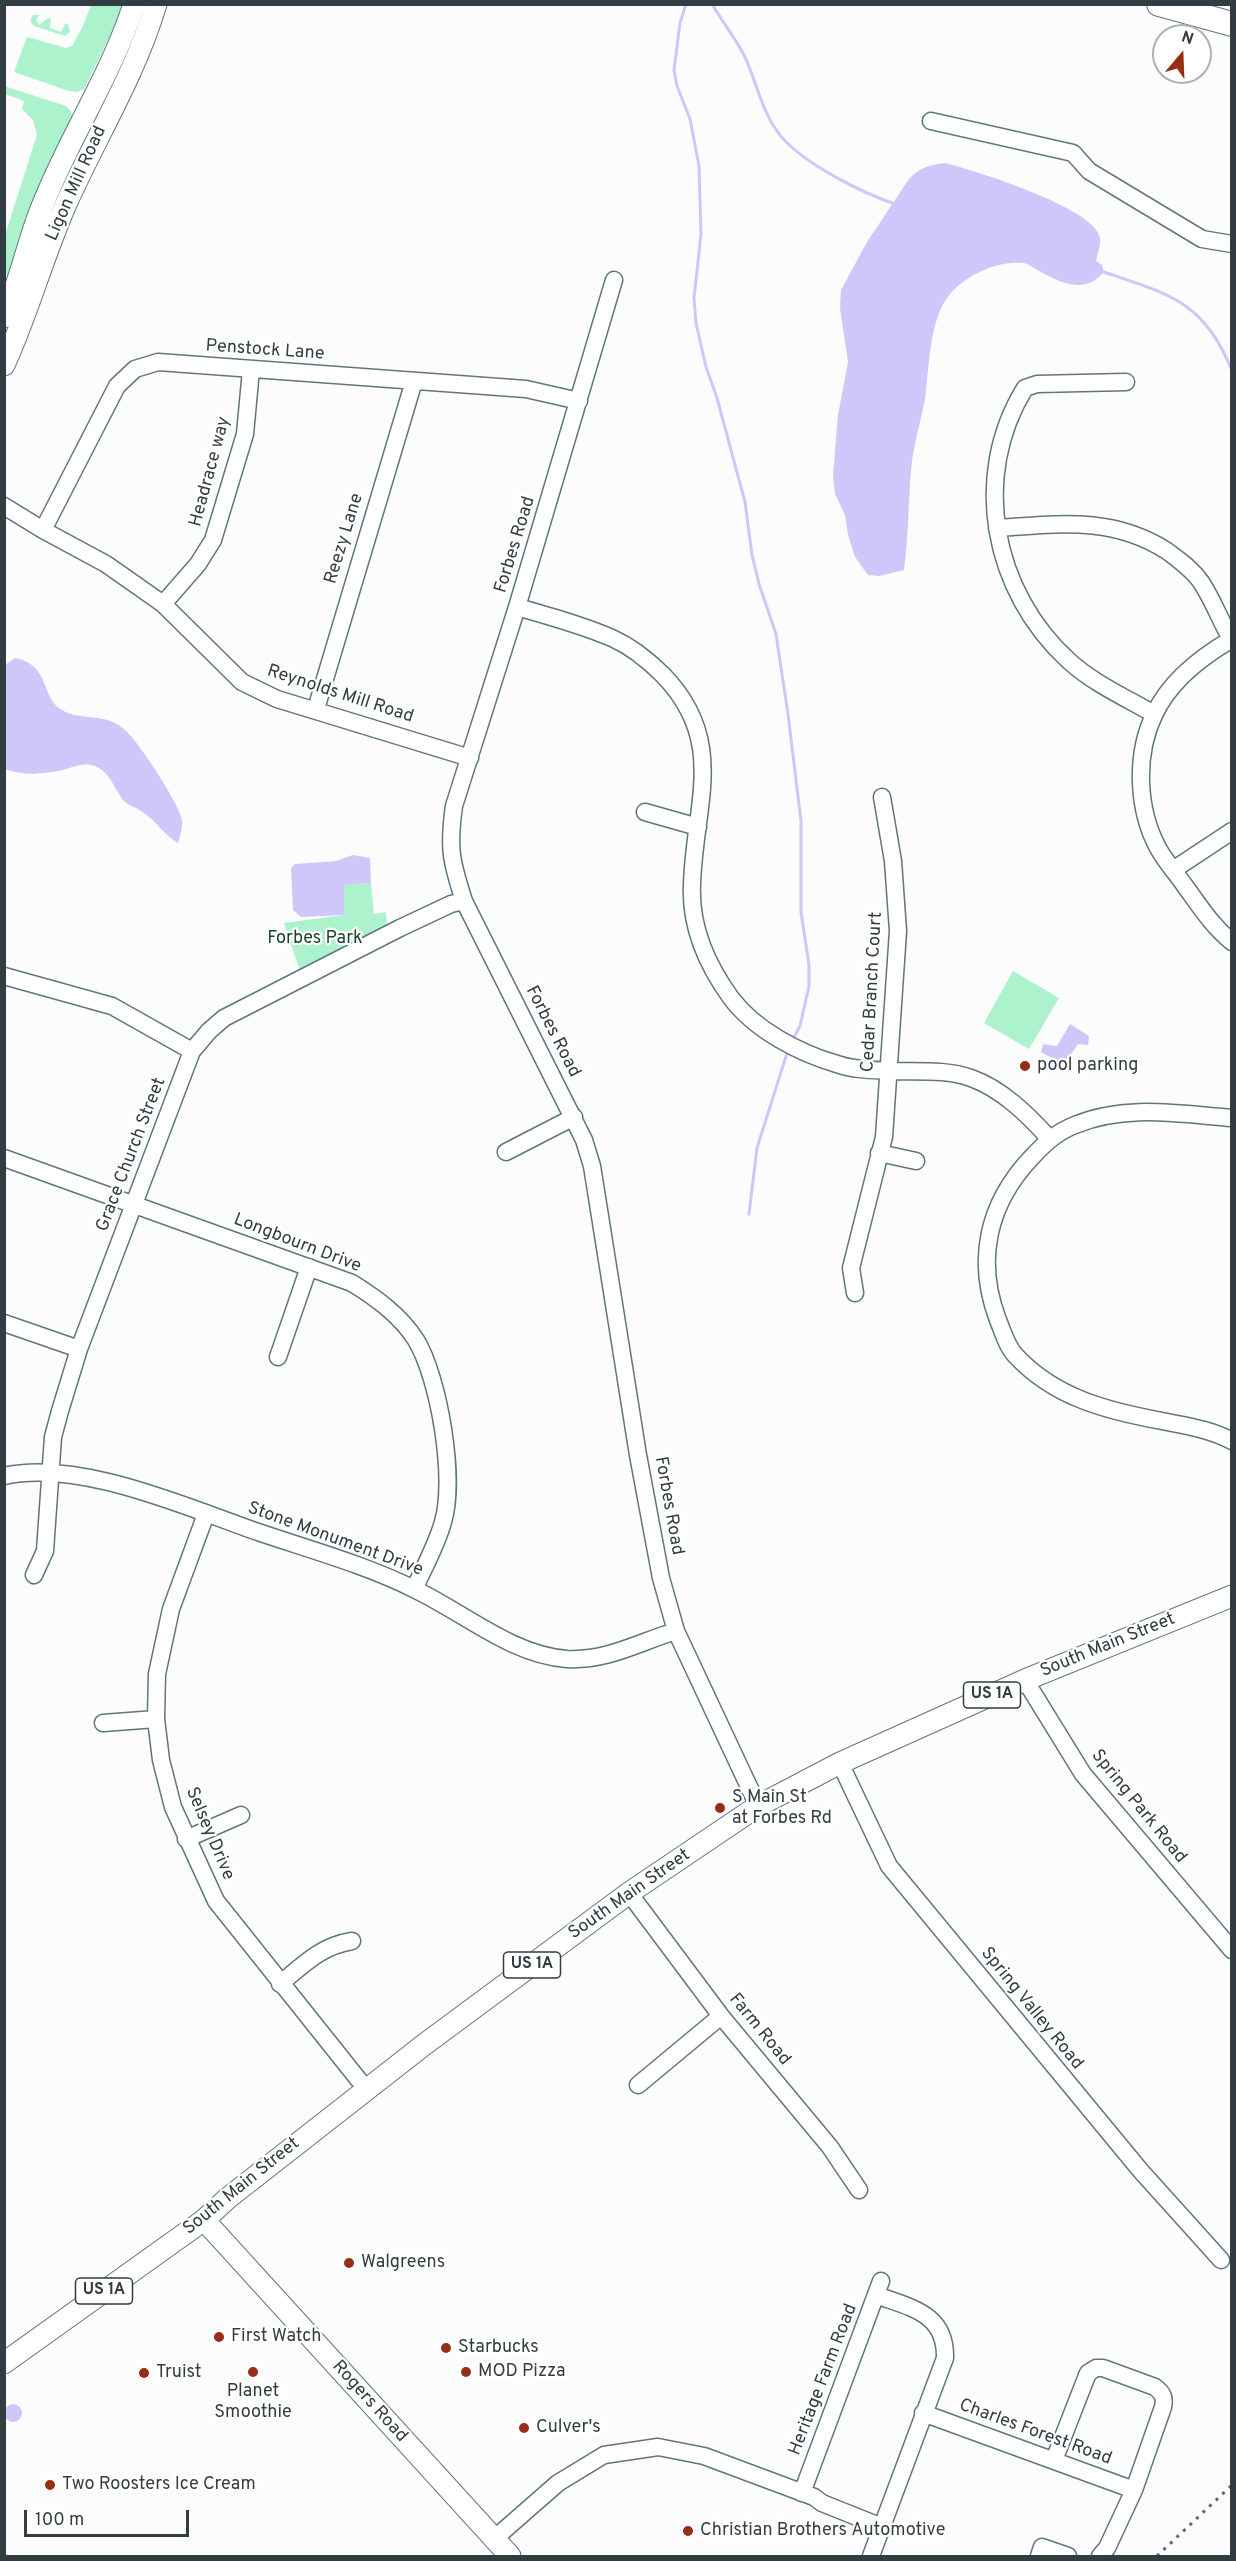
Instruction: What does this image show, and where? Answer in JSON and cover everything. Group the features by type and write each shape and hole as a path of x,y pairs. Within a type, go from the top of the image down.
{"highway":[{"path":"1159,4 1232,24"},
{"path":"1215,4 1232,8"}],"main road":[{"name":"Ligon Mill Road","path":"4,317 41,209 79,124 113,57 134,4"},
{"name":"Ligon Mill Road","path":"4,365 20,330 60,217 138,56 156,4"},
{"name":"South Main Street","path":"4,2363 204,2220 228,2198 366,2089 629,1893 758,1806 840,1763 1025,1680 1232,1596"},
{"name":"Rogers Road","path":"204,2220 510,2556"}],"street":[{"path":"931,121 1073,153 1089,171 1202,239 1232,244"},
{"name":"Forbes Road","path":"614,280 518,607 454,806 450,838 452,866 464,902 574,1117 592,1167 661,1578 676,1631 758,1806"},
{"name":"Penstock Lane","path":"43,530 117,386 135,369 158,362 526,389 579,401"},
{"name":"Headrace way","path":"164,604 198,564 213,540 245,434 251,370"},
{"name":"Reezy Lane","path":"316,709 414,381"},
{"path":"1126,382 1037,384 1025,388 1011,417 995,471 994,509 1010,579 1027,612 1049,641 1080,669 1154,714"},
{"name":"Reynolds Mill Road","path":"4,506 106,564 164,604 242,682 277,699 316,709 470,758"},
{"path":"998,528 1099,524 1138,536 1173,555 1193,573 1207,592 1231,639 1198,661 1175,684 1154,714 1145,749 1142,795 1147,820 1158,848 1211,922 1232,942"},
{"path":"518,607 613,639 645,657 677,690 696,724 704,756 692,886 696,926 708,963 732,1000 759,1024 795,1048 838,1065 889,1071 950,1073 972,1078 994,1090 1031,1118 1049,1138"},
{"name":"Cedar Branch Court","path":"855,1293 851,1268 884,1137 898,931 892,861 882,796"},
{"path":"645,812 698,827"},
{"path":"1173,870 1232,831"},
{"name":"Grace Church Street","path":"34,1575 45,1551 53,1437 80,1349 192,1051 224,1018 451,904 464,902"},
{"path":"4,976 112,1006 192,1051"},
{"path":"1232,1118 1142,1111 1107,1114 1074,1125 1049,1138 1006,1188 992,1219 987,1288 1007,1343 1014,1355 1035,1374 1063,1392 1084,1402 1120,1413 1220,1434 1232,1441"},
{"path":"506,1152 574,1117"},
{"path":"879,1153 916,1161"},
{"name":"Longbourn Drive","path":"4,1158 352,1283 373,1296 401,1320 416,1341 427,1366 443,1431 448,1465 447,1497 443,1522 414,1589"},
{"path":"278,1357 309,1267"},
{"path":"4,1323 80,1349"},
{"name":"Stone Monument Drive","path":"4,1476 18,1473 50,1473 84,1476 119,1485 379,1573 414,1589 516,1646 550,1656 568,1659 593,1658 626,1651 676,1631"},
{"name":"Selsey Drive","path":"206,1514 171,1609 157,1674 156,1719 161,1760 172,1807 216,1901 366,2089"},
{"name":"Spring Park Road","path":"1025,1680 1083,1774 1232,1950"},
{"path":"103,1723 156,1719"},
{"name":"Spring Valley Road","path":"840,1763 889,1866 1133,2161 1221,2260"},
{"path":"186,1839 241,1815"},
{"name":"Farm Road","path":"629,1893 721,2016 830,2146 859,2190"},
{"path":"280,1984 319,1952 333,1944 352,1941"},
{"path":"638,2085 721,2016"},
{"name":"Heritage Farm Road","path":"808,2495 879,2288 925,2314 936,2323 941,2334 945,2346 945,2358 923,2413"},
{"path":"1054,2460 1088,2373 1096,2368 1103,2368 1155,2386 1161,2391 1165,2400 1134,2490 1107,2548 1100,2556"},
{"path":"871,2556 923,2413"},
{"name":"Charles Forest Road","path":"923,2413 1134,2490"},
{"path":"494,2540 558,2483 604,2455 658,2447 704,2456 808,2495 824,2494 883,2523"},
{"path":"1039,2556 1042,2547 1068,2556"}],"green space":[{"path":"91,5 125,5 84,89 76,92 69,91 14,72 27,37 66,48 72,46"},
{"path":"33,15 40,15 36,20 39,25 48,18 51,19 50,28 61,32 65,24 68,24 70,32 65,36 34,26 30,21"},
{"path":"4,86 66,106 73,118 5,299 5,235 37,135 33,120 22,109 24,101 5,94"},
{"name":"Forbes Park","path":"371,883 374,914 386,912 387,926 300,971 284,923 344,915 344,885"},
{"path":"1013,971 1059,998 1029,1049 984,1023"}],"shaded area":[{"path":"945,163 1032,192 1078,215 1093,226 1100,238 1096,261 1102,265 1104,272 1090,283 1075,285 1059,281 1026,264 1001,264 968,278 951,293 940,311 933,336 925,399 912,461 904,570 879,576 868,575 855,557 845,515 835,494 833,476 838,415 848,362 840,308 841,290 867,242 909,179 926,167"},
{"path":"15,658 34,667 40,674 50,697 62,710 73,715 112,722 132,737 158,774 180,812 182,826 178,843 142,811 124,801 109,777 95,766 83,765 34,774 5,769 5,665"},
{"path":"353,855 370,858 371,883 344,885 344,915 301,917 293,910 291,868 295,864 336,861"},
{"path":"1070,1024 1089,1036 1088,1045 1078,1044 1064,1065 1041,1052 1043,1044 1057,1046"},
{"path":"9,2404 17,2404 22,2409 20,2420 9,2422 4,2417 4,2409"}],"waterway":[{"path":"686,4 680,23 674,70 677,86 690,119 699,166 701,234 694,298 696,323 706,367 717,398 745,502 752,555 759,584 776,634 801,821 801,912 809,965 809,986 800,1026 793,1039"},
{"path":"712,4 744,55 771,122 787,142 800,154 832,175 898,205"},
{"path":"1101,271 1165,294 1196,314 1221,347 1232,371"},
{"path":"749,1214 757,1148 788,1050"}],"railway":[{"path":"1157,2556 1232,2485"}],"place":[{"name":"pool parking","path":"1025,1066"},
{"name":"S Main St at Forbes Rd","path":"720,1808"},
{"name":"Walgreens","path":"349,2263"},
{"name":"First Watch","path":"219,2337"},
{"name":"Starbucks","path":"446,2348"},
{"name":"Planet Smoothie","path":"253,2372"},
{"name":"MOD Pizza","path":"466,2372"},
{"name":"Truist","path":"144,2373"},
{"name":"Culver's","path":"524,2428"},
{"name":"Two Roosters Ice Cream","path":"50,2485"},
{"name":"Christian Brothers Automotive","path":"688,2531"}]}
